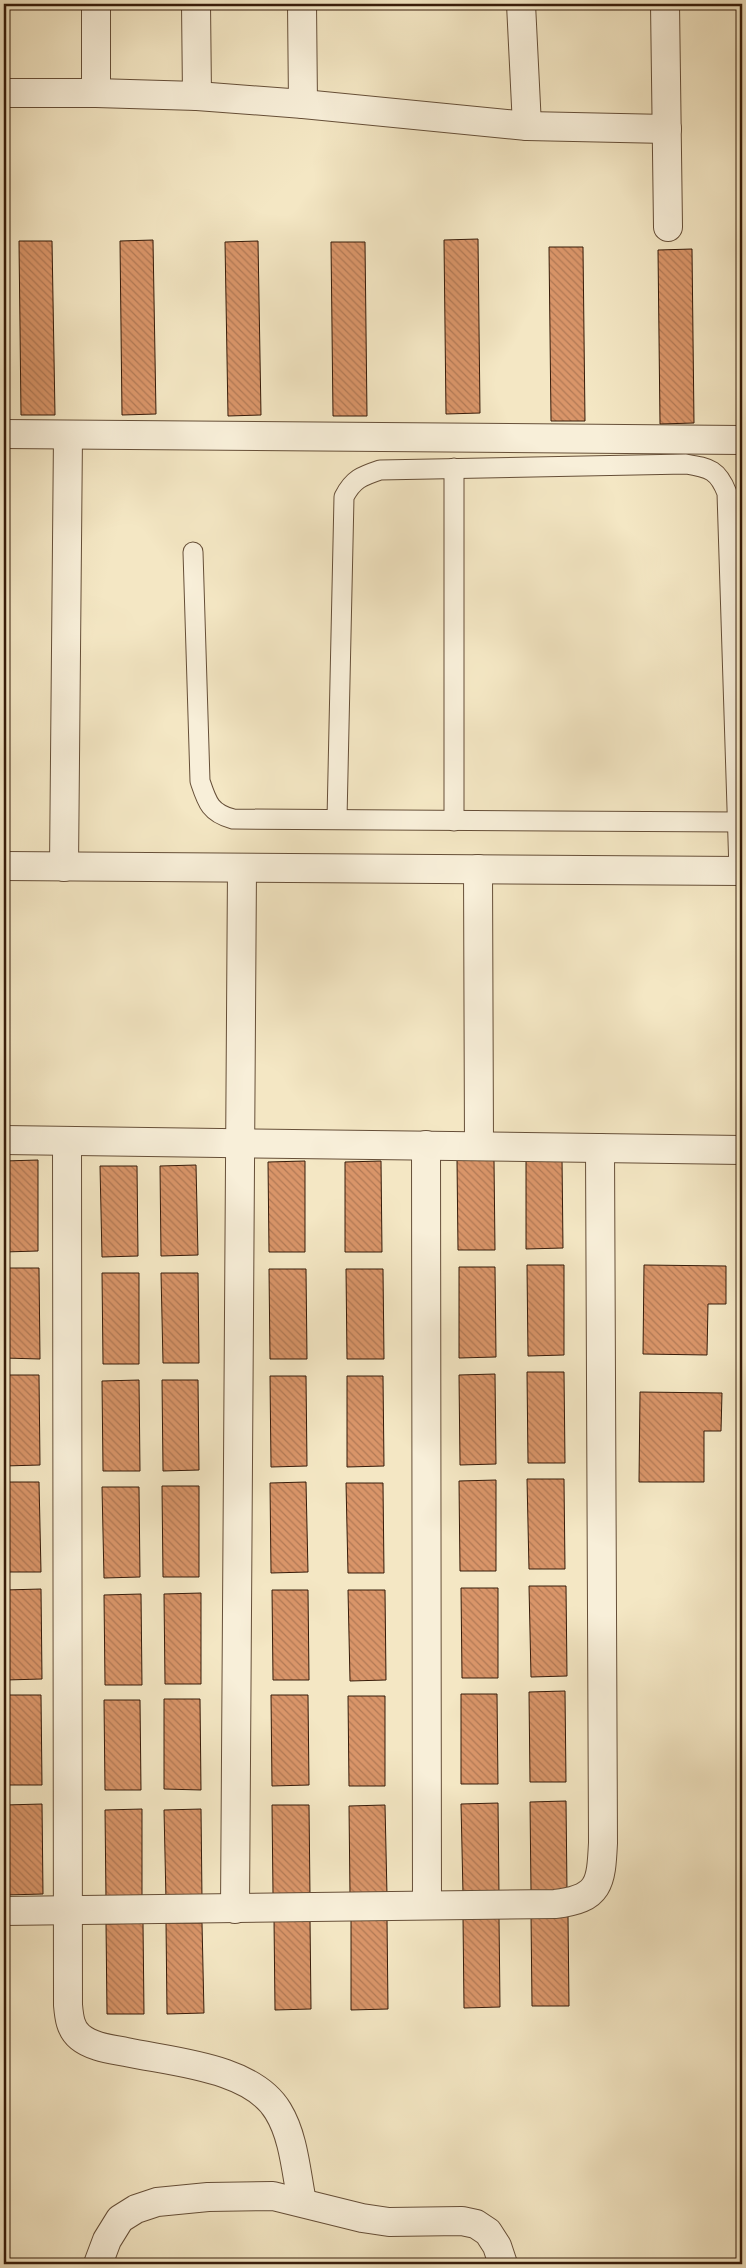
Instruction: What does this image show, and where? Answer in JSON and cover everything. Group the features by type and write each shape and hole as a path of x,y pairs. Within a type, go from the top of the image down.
{"street":[{"path":"96,4 96,93"},
{"path":"196,4 197,96"},
{"path":"302,4 302,104"},
{"path":"522,4 527,126"},
{"path":"665,4 668,227"},
{"path":"4,93 197,96 302,104 527,126 667,129"},
{"path":"4,434 742,440"},
{"path":"64,867 68,435"},
{"path":"4,866 740,871"},
{"path":"235,1909 242,1143 242,868"},
{"path":"478,870 478,1146"},
{"path":"4,1140 742,1150"},
{"path":"68,1141 68,2005 71,2024 79,2036 105,2048 232,2075 261,2091 278,2110 289,2134 302,2202"},
{"path":"426,1146 427,1905"},
{"path":"4,1911 68,1912 556,1904 576,1902 592,1892 602,1873 603,1833 600,1148"},
{"path":"98,2264 107,2240 120,2219 136,2209 157,2202 208,2197 273,2196 353,2216 388,2222 462,2221 476,2224 488,2232 497,2246 502,2264"}],"lane":[{"path":"337,819 344,497 350,485 364,475 380,470 686,464 708,468 721,478 727,494 736,822 740,871"},
{"path":"454,468 454,821"},
{"path":"193,552 200,781 207,802 219,815 232,819 736,822"}],"building":[{"path":"478,239 480,413 446,414 444,240"},
{"path":"153,240 156,414 122,415 120,241"},
{"path":"19,241 52,241 55,415 21,415"},
{"path":"258,241 261,415 228,416 225,242"},
{"path":"331,242 365,242 367,416 333,416"},
{"path":"549,247 583,247 585,421 551,421"},
{"path":"692,249 694,423 660,424 658,250"},
{"path":"526,1158 562,1158 563,1248 526,1249"},
{"path":"38,1160 38,1251 4,1252 4,1161"},
{"path":"457,1160 494,1160 495,1250 458,1250"},
{"path":"305,1161 305,1252 269,1252 268,1162"},
{"path":"381,1161 382,1252 345,1252 345,1162"},
{"path":"196,1165 198,1255 161,1256 160,1166"},
{"path":"100,1166 137,1166 138,1256 102,1257"},
{"path":"527,1265 564,1265 564,1355 528,1356"},
{"path":"644,1265 726,1266 726,1304 708,1304 707,1355 643,1354"},
{"path":"459,1267 495,1267 496,1357 459,1358"},
{"path":"4,1268 39,1268 40,1359 4,1358"},
{"path":"269,1269 306,1269 307,1359 270,1359"},
{"path":"346,1269 383,1269 384,1359 347,1359"},
{"path":"102,1273 139,1273 139,1364 103,1364"},
{"path":"161,1273 198,1273 199,1363 163,1363"},
{"path":"527,1372 564,1372 565,1463 528,1463"},
{"path":"495,1374 496,1464 460,1465 459,1375"},
{"path":"4,1375 39,1375 40,1465 4,1466"},
{"path":"270,1376 306,1376 307,1466 271,1467"},
{"path":"347,1376 383,1376 384,1466 347,1467"},
{"path":"139,1380 140,1471 103,1471 102,1381"},
{"path":"162,1380 198,1380 199,1470 163,1471"},
{"path":"640,1392 722,1393 721,1431 704,1431 704,1482 639,1482"},
{"path":"527,1479 564,1479 565,1569 529,1569"},
{"path":"496,1480 496,1571 460,1571 459,1481"},
{"path":"4,1482 39,1482 41,1572 4,1572"},
{"path":"306,1482 308,1572 271,1573 270,1483"},
{"path":"346,1483 383,1483 384,1573 348,1573"},
{"path":"162,1486 199,1486 199,1577 163,1577"},
{"path":"102,1487 139,1487 140,1577 104,1578"},
{"path":"529,1586 566,1586 567,1676 531,1677"},
{"path":"461,1588 498,1588 498,1678 462,1678"},
{"path":"41,1589 42,1679 6,1680 5,1590"},
{"path":"272,1590 308,1590 309,1680 273,1680"},
{"path":"348,1590 385,1590 386,1680 350,1681"},
{"path":"201,1593 201,1684 165,1684 164,1594"},
{"path":"141,1594 142,1685 105,1685 104,1595"},
{"path":"565,1691 566,1782 530,1782 529,1692"},
{"path":"461,1694 497,1694 498,1784 461,1784"},
{"path":"4,1695 41,1695 42,1785 5,1785"},
{"path":"271,1695 308,1695 309,1785 272,1786"},
{"path":"348,1696 385,1696 385,1786 349,1786"},
{"path":"164,1699 200,1699 201,1790 164,1789"},
{"path":"104,1700 140,1700 141,1790 105,1790"},
{"path":"566,1801 567,1891 531,1892 530,1802"},
{"path":"498,1803 499,1894 463,1894 461,1804"},
{"path":"42,1804 43,1894 6,1895 5,1805"},
{"path":"272,1805 309,1805 310,1896 273,1895"},
{"path":"385,1805 387,1895 350,1896 349,1806"},
{"path":"142,1809 142,1900 106,1900 105,1810"},
{"path":"201,1809 202,1899 166,1900 164,1810"},
{"path":"531,1915 568,1916 569,2006 532,2006"},
{"path":"499,1917 500,2007 464,2008 463,1918"},
{"path":"274,1919 310,1919 311,2009 275,2010"},
{"path":"351,1919 387,1919 388,2009 351,2010"},
{"path":"143,1923 144,2014 107,2014 106,1924"},
{"path":"166,1923 202,1923 204,2013 167,2014"}]}
